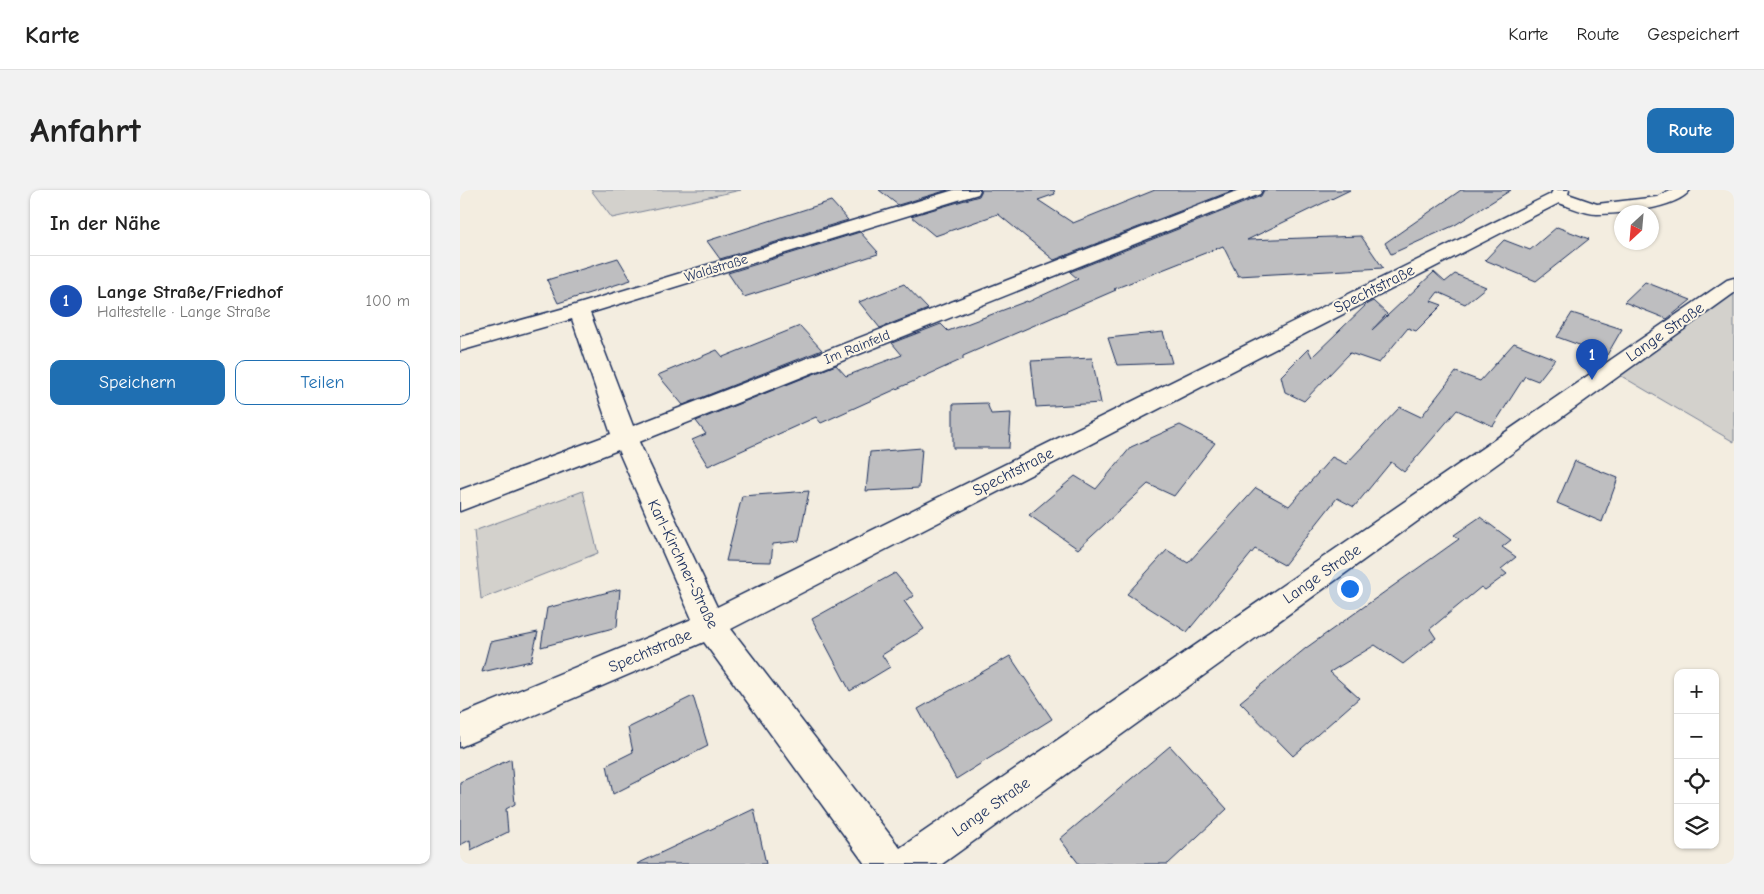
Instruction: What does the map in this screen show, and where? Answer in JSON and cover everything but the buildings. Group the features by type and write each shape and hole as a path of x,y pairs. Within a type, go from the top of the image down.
{"street":[{"name":"Waldstraße","path":"460,344 579,310 972,190"},
{"name":"Im Rainfeld","path":"460,500 625,438 1254,190"},
{"path":"1560,193 1596,209 1661,202 1682,190"},
{"name":"Spechtstraße","path":"460,731 710,625 1560,193"},
{"name":"Lange Straße","path":"910,864 1734,284"},
{"name":"Karl-Kirchner-Straße","path":"579,310 625,438 710,625 888,864"}],"shaded area":[{"path":"591,190 741,190 612,218"},
{"path":"1734,284 1734,442 1611,370"},
{"path":"583,491 598,553 481,599 474,531"}],"place":[{"name":"Lange Straße/Friedhof","path":"1592,380"}]}
